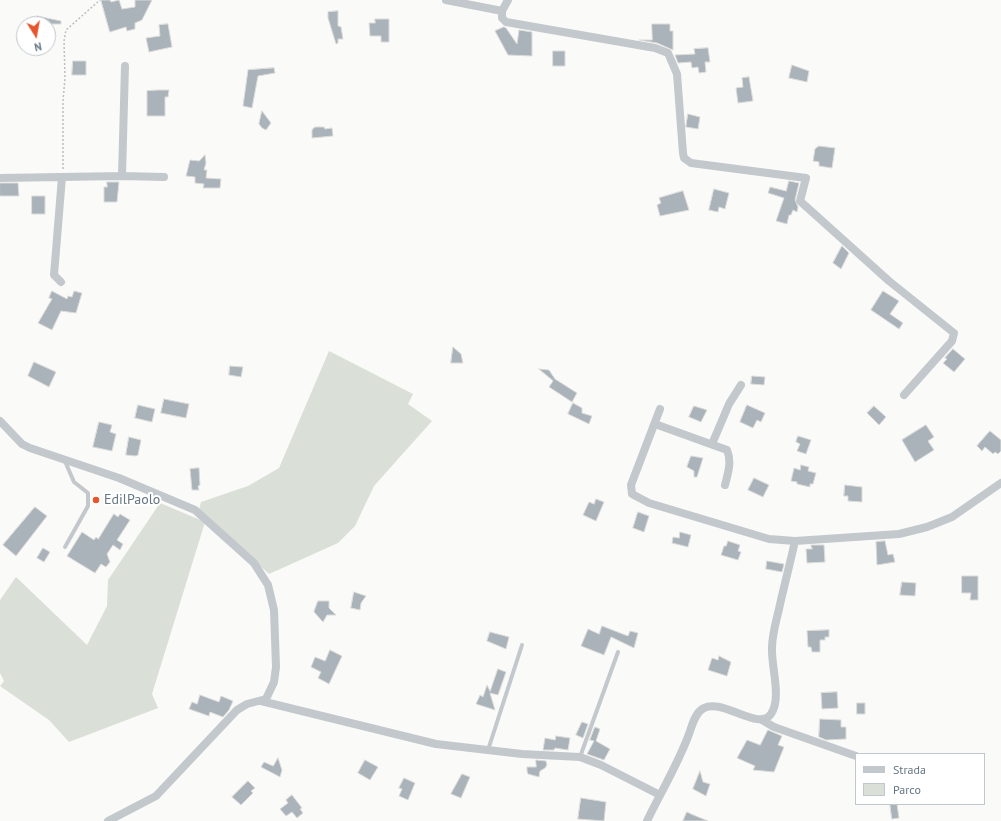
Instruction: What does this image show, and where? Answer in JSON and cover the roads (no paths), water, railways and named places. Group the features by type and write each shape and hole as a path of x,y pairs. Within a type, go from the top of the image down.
{"street":[{"path":"446,0 502,11"},
{"path":"508,0 502,11 502,18 506,22 664,51 672,58 677,74 683,152 688,161 694,164 806,178 800,202 889,280 954,333 952,341 904,394"},
{"path":"122,176 126,66"},
{"path":"61,282 54,275 62,176"},
{"path":"0,178 62,176 164,177"},
{"path":"712,444 728,404 741,385"},
{"path":"660,409 631,485 632,494 649,503 769,540 795,541 899,534 927,527 952,517 1001,483"},
{"path":"0,421 22,444 119,478 195,510 259,570 268,585 274,610 276,645 274,682 269,695 266,699 247,704 237,710 156,796 108,821"},
{"path":"655,424 726,450 730,457 729,472 725,485"},
{"path":"762,720 767,719 773,710 775,681 772,648 795,541"},
{"path":"261,701 436,744 488,750 580,757 601,765 660,794"},
{"path":"647,821 660,794 680,759 696,718 701,709 709,706 720,706 749,717 762,720 774,727 855,756"}],"lane":[{"path":"64,459 74,482 88,493 88,506 65,547"},
{"path":"488,750 522,644"},
{"path":"580,757 618,652"}],"place":[{"name":"EdilPaolo","path":"96,500"}]}
